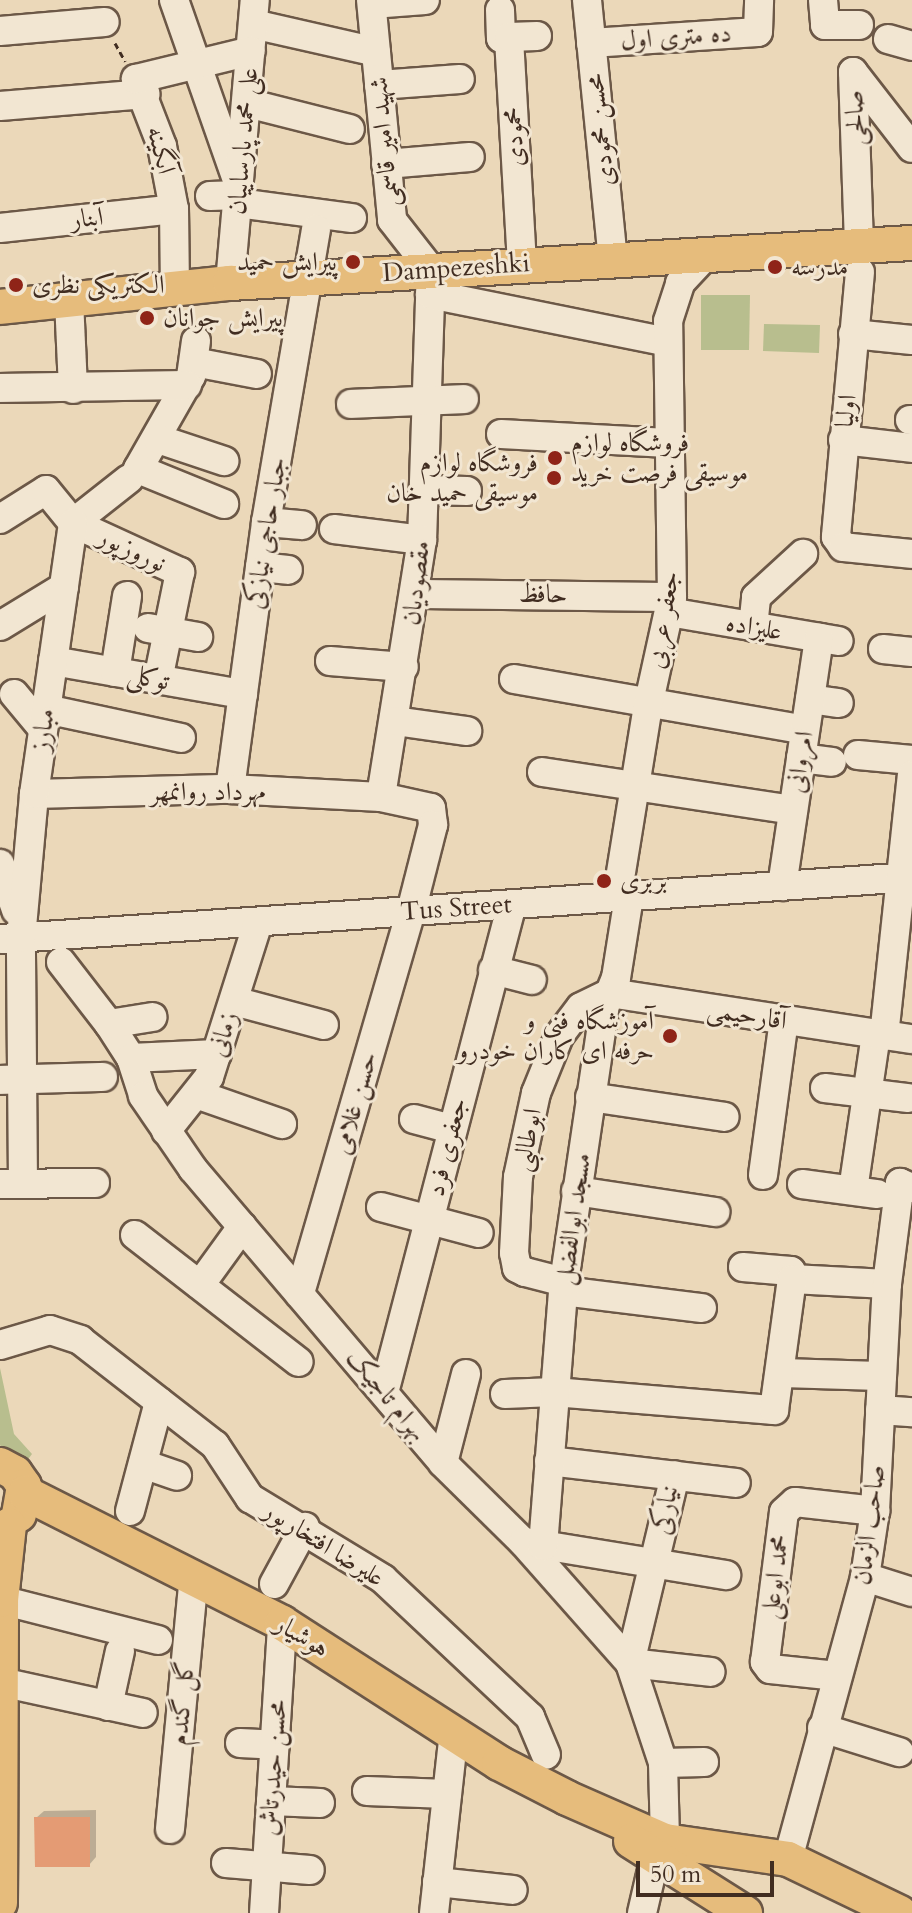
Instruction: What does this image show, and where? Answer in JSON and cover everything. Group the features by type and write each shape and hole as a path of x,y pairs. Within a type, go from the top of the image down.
{"main road":[{"name":"Dampezeshki","path":"0,307 308,278 430,282 522,264 613,259 705,256 860,260 912,243"},
{"path":"0,1903 1,1600 5,1527 23,1511 8,1472"},
{"name":"هوشیار","path":"8,1472 282,1623 454,1731 499,1763 660,1849 738,1908"},
{"path":"660,1849 788,1859 900,1913"},
{"path":"738,1908 726,1875 751,1856"}],"street":[{"path":"174,0 239,196"},
{"path":"372,2 425,0"},
{"name":"محسن محمودی","path":"587,0 613,259"},
{"name":"ده متری اول","path":"591,43 760,29 759,0"},
{"name":"شهید امیر قاسمی","path":"372,2 392,220 430,282"},
{"name":"محمودی","path":"500,10 501,38 523,36 521,134 525,188 522,264"},
{"path":"824,12 859,25"},
{"path":"0,31 105,22"},
{"path":"0,106 141,86 195,61 253,25 376,52"},
{"name":"علی محمد پارساییان","path":"230,283 253,25"},
{"name":"صالحی","path":"860,260 853,72 912,148"},
{"path":"379,85 460,79"},
{"name":"آبگینه","path":"141,86 174,209 175,290"},
{"path":"247,103 350,129"},
{"path":"386,164 470,157"},
{"path":"210,196 239,196 352,218"},
{"name":"آبنار","path":"0,228 174,209"},
{"name":"جبار حاجی نیازکی","path":"230,789 266,522 316,229"},
{"name":"جعفر عربی","path":"623,897 634,785 670,605 667,342 671,301 705,256"},
{"name":"اولیا","path":"860,260 835,530 843,547 912,554"},
{"path":"430,282 667,342"},
{"name":"مقصودیان","path":"381,797 422,540 430,282"},
{"path":"69,300 73,389"},
{"path":"853,334 912,340"},
{"path":"0,519 46,490 73,523 134,474 158,439 192,363"},
{"path":"0,388 73,389 192,363 257,374"},
{"path":"351,404 428,398 464,399"},
{"path":"501,434 668,443"},
{"path":"158,439 224,461"},
{"path":"843,440 912,448"},
{"path":"134,474 224,504"},
{"path":"425,490 467,491"},
{"path":"266,522 302,525"},
{"name":"مبارز","path":"10,939 73,523"},
{"name":"نوروزپور","path":"73,523 180,572 158,630 158,680"},
{"path":"334,529 422,540"},
{"path":"753,627 756,597 803,554"},
{"path":"260,567 288,570"},
{"path":"0,626 64,587"},
{"name":"حافظ","path":"415,594 670,605"},
{"path":"115,672 127,596"},
{"name":"علیزاده","path":"670,605 753,627 829,640"},
{"path":"158,630 198,637"},
{"name":"امروانی","path":"782,886 810,699 829,640"},
{"path":"883,649 912,652"},
{"name":"توکلی","path":"53,661 243,694"},
{"path":"330,661 404,667"},
{"path":"514,679 648,706 803,744 845,758 912,760"},
{"path":"14,694 44,719 181,738"},
{"path":"810,699 839,703"},
{"path":"395,721 467,731"},
{"path":"542,772 793,810"},
{"name":"صاحب الزمان","path":"788,1859 865,1577 875,1511 887,1284 886,1189 869,1092 891,1037 912,775"},
{"name":"مهرداد روانمهر","path":"34,794 230,789 381,797 422,803 435,816 411,911"},
{"path":"0,864 13,895 10,939 11,1184 95,1183"},
{"name":"Tus Street","path":"10,939 257,926 411,911 906,878"},
{"name":"مسجد ابوالفضل","path":"533,1544 549,1461 563,1286 576,1191 623,897"},
{"name":"جعفری فرد","path":"385,1389 512,904"},
{"name":"حسن غلامی","path":"300,1294 340,1185 411,911"},
{"name":"زمانی","path":"166,1131 199,1095 217,1054 257,926"},
{"name":"بهرام تاجیک","path":"61,962 131,1058 139,1088 166,1131 242,1227 385,1389 443,1463 533,1544 630,1663 663,1763 660,1849 642,1913"},
{"path":"493,970 532,980"},
{"name":"آقارحیمی","path":"610,993 891,1037"},
{"name":"ابوطالبی","path":"563,1286 517,1268 518,1177 536,1093 559,1036 581,1007 610,993"},
{"path":"234,1001 324,1025"},
{"path":"109,1024 152,1017"},
{"path":"763,1175 784,1020"},
{"path":"131,1058 217,1054"},
{"path":"11,1079 103,1077"},
{"path":"825,1088 908,1098"},
{"path":"199,1095 282,1124"},
{"path":"590,1097 725,1117"},
{"path":"414,1119 452,1129"},
{"path":"802,1184 886,1189"},
{"path":"576,1191 715,1212"},
{"path":"381,1207 479,1233"},
{"path":"200,1285 242,1227"},
{"path":"135,1235 299,1362"},
{"path":"505,1394 554,1392 767,1411 777,1405 791,1271 743,1267"},
{"path":"792,1279 887,1284"},
{"path":"563,1286 702,1308"},
{"name":"علیرضا افتخارپور","path":"0,1345 50,1330 67,1333 159,1402 222,1452 250,1498 305,1527 383,1579 431,1622 530,1717 546,1755"},
{"path":"780,1373 882,1376"},
{"path":"443,1463 466,1374"},
{"path":"130,1511 159,1402"},
{"path":"880,1410 912,1412"},
{"name":"نیارکی","path":"549,1461 675,1475 630,1663"},
{"path":"143,1464 177,1476"},
{"path":"675,1475 736,1483"},
{"name":"محمد ابوعلی","path":"837,1676 770,1669 765,1662 784,1512 795,1502 875,1511"},
{"path":"274,1584 305,1527"},
{"path":"533,1544 726,1575"},
{"name":"گل گندم","path":"170,1829 194,1577"},
{"path":"865,1577 912,1592"},
{"path":"1,1600 158,1640"},
{"name":"محسن حیدرتاش","path":"264,1913 282,1623"},
{"path":"108,1706 120,1651"},
{"path":"630,1663 711,1672"},
{"path":"1,1682 143,1713"},
{"path":"822,1728 899,1752"},
{"path":"434,1913 454,1731"},
{"path":"240,1743 275,1745"},
{"path":"663,1763 704,1762"},
{"path":"367,1791 447,1794"},
{"path":"271,1801 320,1803"},
{"path":"226,1863 310,1870"},
{"path":"437,1882 513,1890"}],"path":[{"path":"105,22 141,86"}],"green space":[{"path":"701,295 750,295 749,350 701,350"},
{"path":"764,324 820,325 819,353 763,351"},
{"path":"0,1368 14,1434 32,1454 20,1470 0,1445"}],"building":[{"path":"34,1817 90,1817 90,1867 35,1867"}],"place":[{"name":"پیرایش حمید","path":"353,262"},
{"name":"مدرسه","path":"775,267"},
{"name":"الکتریکی نظری","path":"16,285"},
{"name":"پیرایش جوانان","path":"147,318"},
{"name":"فروشگاه لوازم موسیقی فرصت خرید","path":"555,458"},
{"name":"فروشگاه لوازم موسیقی حمید خان","path":"554,478"},
{"name":"بربری","path":"604,881"},
{"name":"آموزشگاه فنی و حرفه ای کاران خودرو","path":"670,1036"}]}
